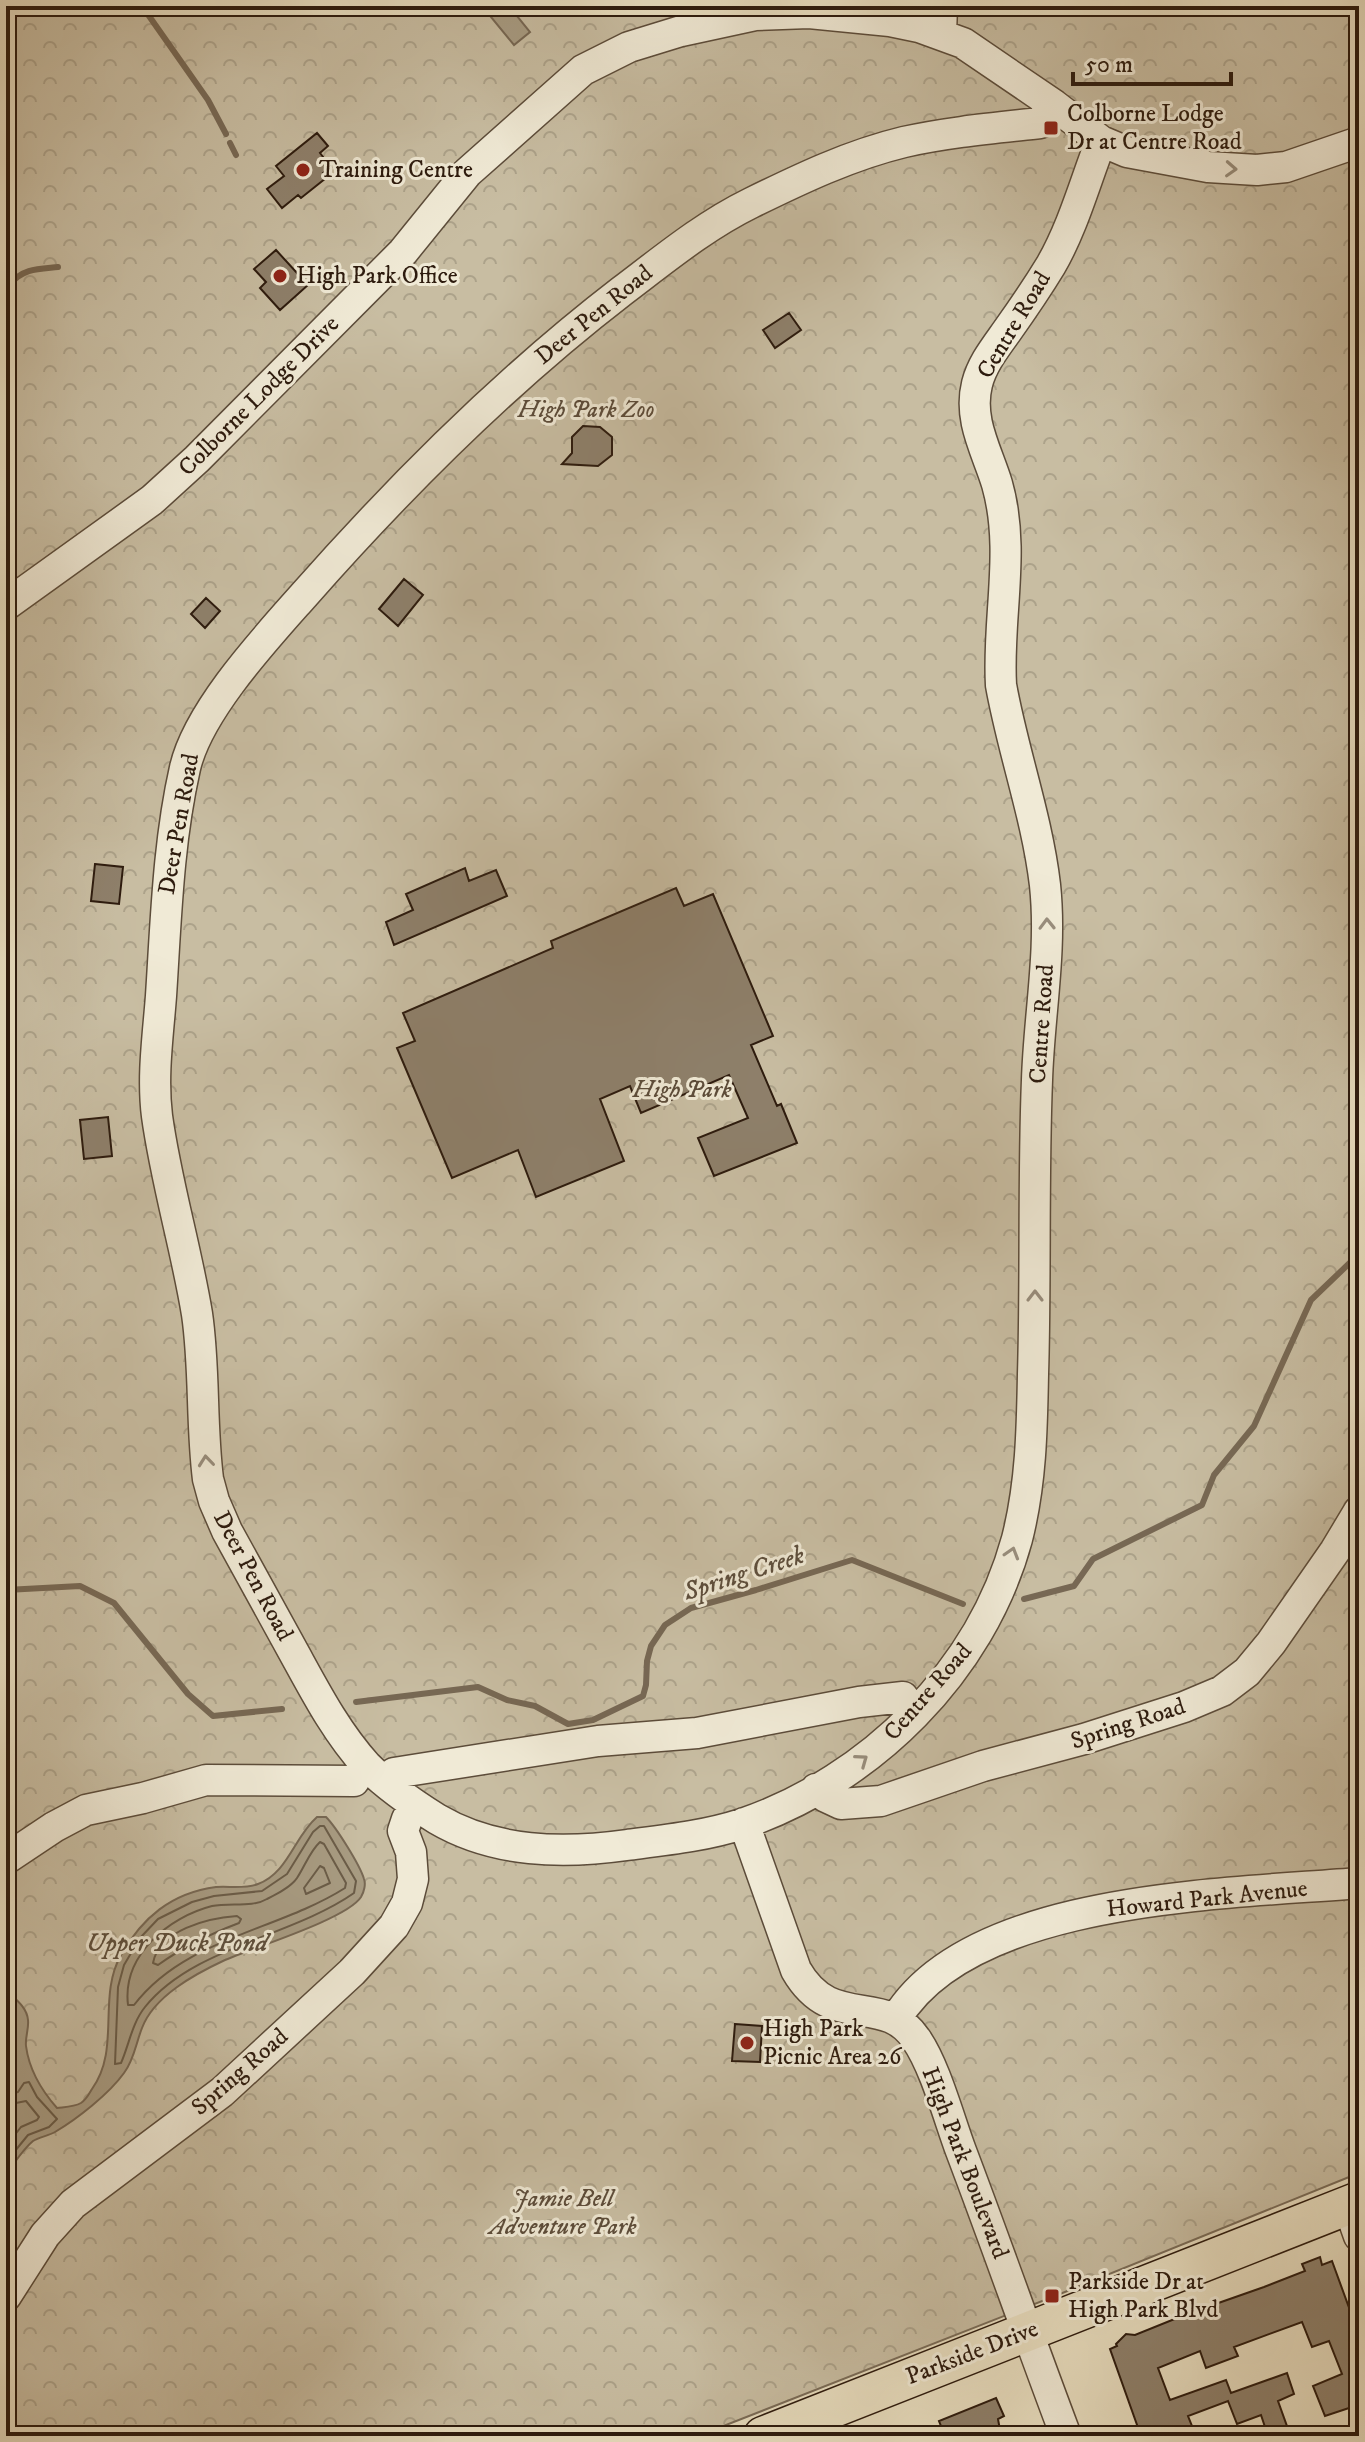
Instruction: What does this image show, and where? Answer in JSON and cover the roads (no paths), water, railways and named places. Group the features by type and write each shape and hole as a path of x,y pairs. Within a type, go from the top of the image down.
{"main road":[{"name":"Parkside Drive","path":"763,2436 1028,2331 1355,2214"}],"street":[{"name":"Colborne Lodge Drive","path":"6,605 152,500 197,459 403,252 467,173 583,70 629,47 681,31 755,15 779,13 890,21 941,20 972,49 1101,141 1120,150 1208,167 1257,170 1286,167 1359,142"},
{"name":"Deer Pen Road","path":"409,1810 338,1730 227,1531 208,1479 197,1316 157,1113 155,1071 165,909 174,836 191,748 230,683 361,530 453,437 529,367 676,249 746,206 840,162 899,143 950,133 1040,123 1054,105"},
{"name":"Centre Road","path":"744,1823 843,1774 905,1724 954,1667 978,1633 993,1605 1017,1538 1029,1475 1035,1300 1037,1077 1047,926 1041,857 1001,685 999,656 1005,532 996,482 980,440 975,397 987,359 1052,263 1101,141"},
{"name":"Spring Road","path":"816,1789 841,1804 881,1801 983,1766 1084,1739 1184,1707 1222,1691 1247,1672 1271,1643 1359,1511"},
{"path":"394,1773 598,1741 697,1733 859,1702 903,1697"},
{"path":"6,1859 86,1810 206,1780 354,1781"},
{"name":"Spring Road","path":"6,2296 45,2235 73,2204 222,2092 352,1972 394,1926 407,1903 413,1879 411,1852 403,1831 409,1810"},
{"path":"409,1810 475,1837 545,1850 576,1851 623,1846 701,1835 744,1823 796,1970 804,1982 829,2004 854,2011 885,2014 896,2019"},
{"name":"Howard Park Avenue","path":"896,2019 928,1981 964,1958 991,1943 1060,1918 1127,1904 1359,1883"},
{"name":"High Park Boulevard","path":"896,2019 912,2033 924,2052 1066,2436"}],"water":[{"path":"493,6 509,6 530,32 514,45 486,11"},
{"name":"Upper Duck Pond","path":"317,1817 326,1817 358,1865 365,1883 361,1897 338,1914 225,1960 177,1987 148,2016 130,2063 118,2081 73,2120 33,2141 6,2174 6,2087 15,2085 15,2062 6,2051 6,1990 27,2015 28,2055 46,2094 57,2108 81,2103 101,2073 105,2057 114,1971 138,1930 160,1909 185,1895 216,1887 253,1886 268,1879 277,1872"}],"waterway":[{"path":"142,6 208,100 226,134"},
{"path":"230,143 236,155"},
{"path":"6,283 10,284 32,270 58,267"},
{"name":"Spring Creek","path":"1024,1599 1074,1586 1093,1559 1202,1505 1214,1475 1254,1426 1311,1300 1359,1254"},
{"name":"Spring Creek","path":"356,1702 478,1687 507,1700 535,1706 568,1724 593,1720 643,1696 651,1646 665,1625 691,1608 852,1560 963,1604"},
{"name":"Spring Creek","path":"6,1590 80,1586 114,1603 188,1694 213,1716 282,1709"}],"place":[{"name":"Colborne Lodge Dr at Centre Road","path":"1051,128"},
{"name":"Training Centre","path":"303,170"},
{"name":"High Park Office","path":"280,276"},
{"name":"High Park Picnic Area 26","path":"747,2043"},
{"name":"Parkside Dr at High Park Blvd","path":"1052,2296"}],"park label":[{"name":"High Park Zoo","path":"586,410"},
{"name":"High Park","path":"682,1090"},
{"name":"Jamie Bell Adventure Park","path":"563,2213"}]}
